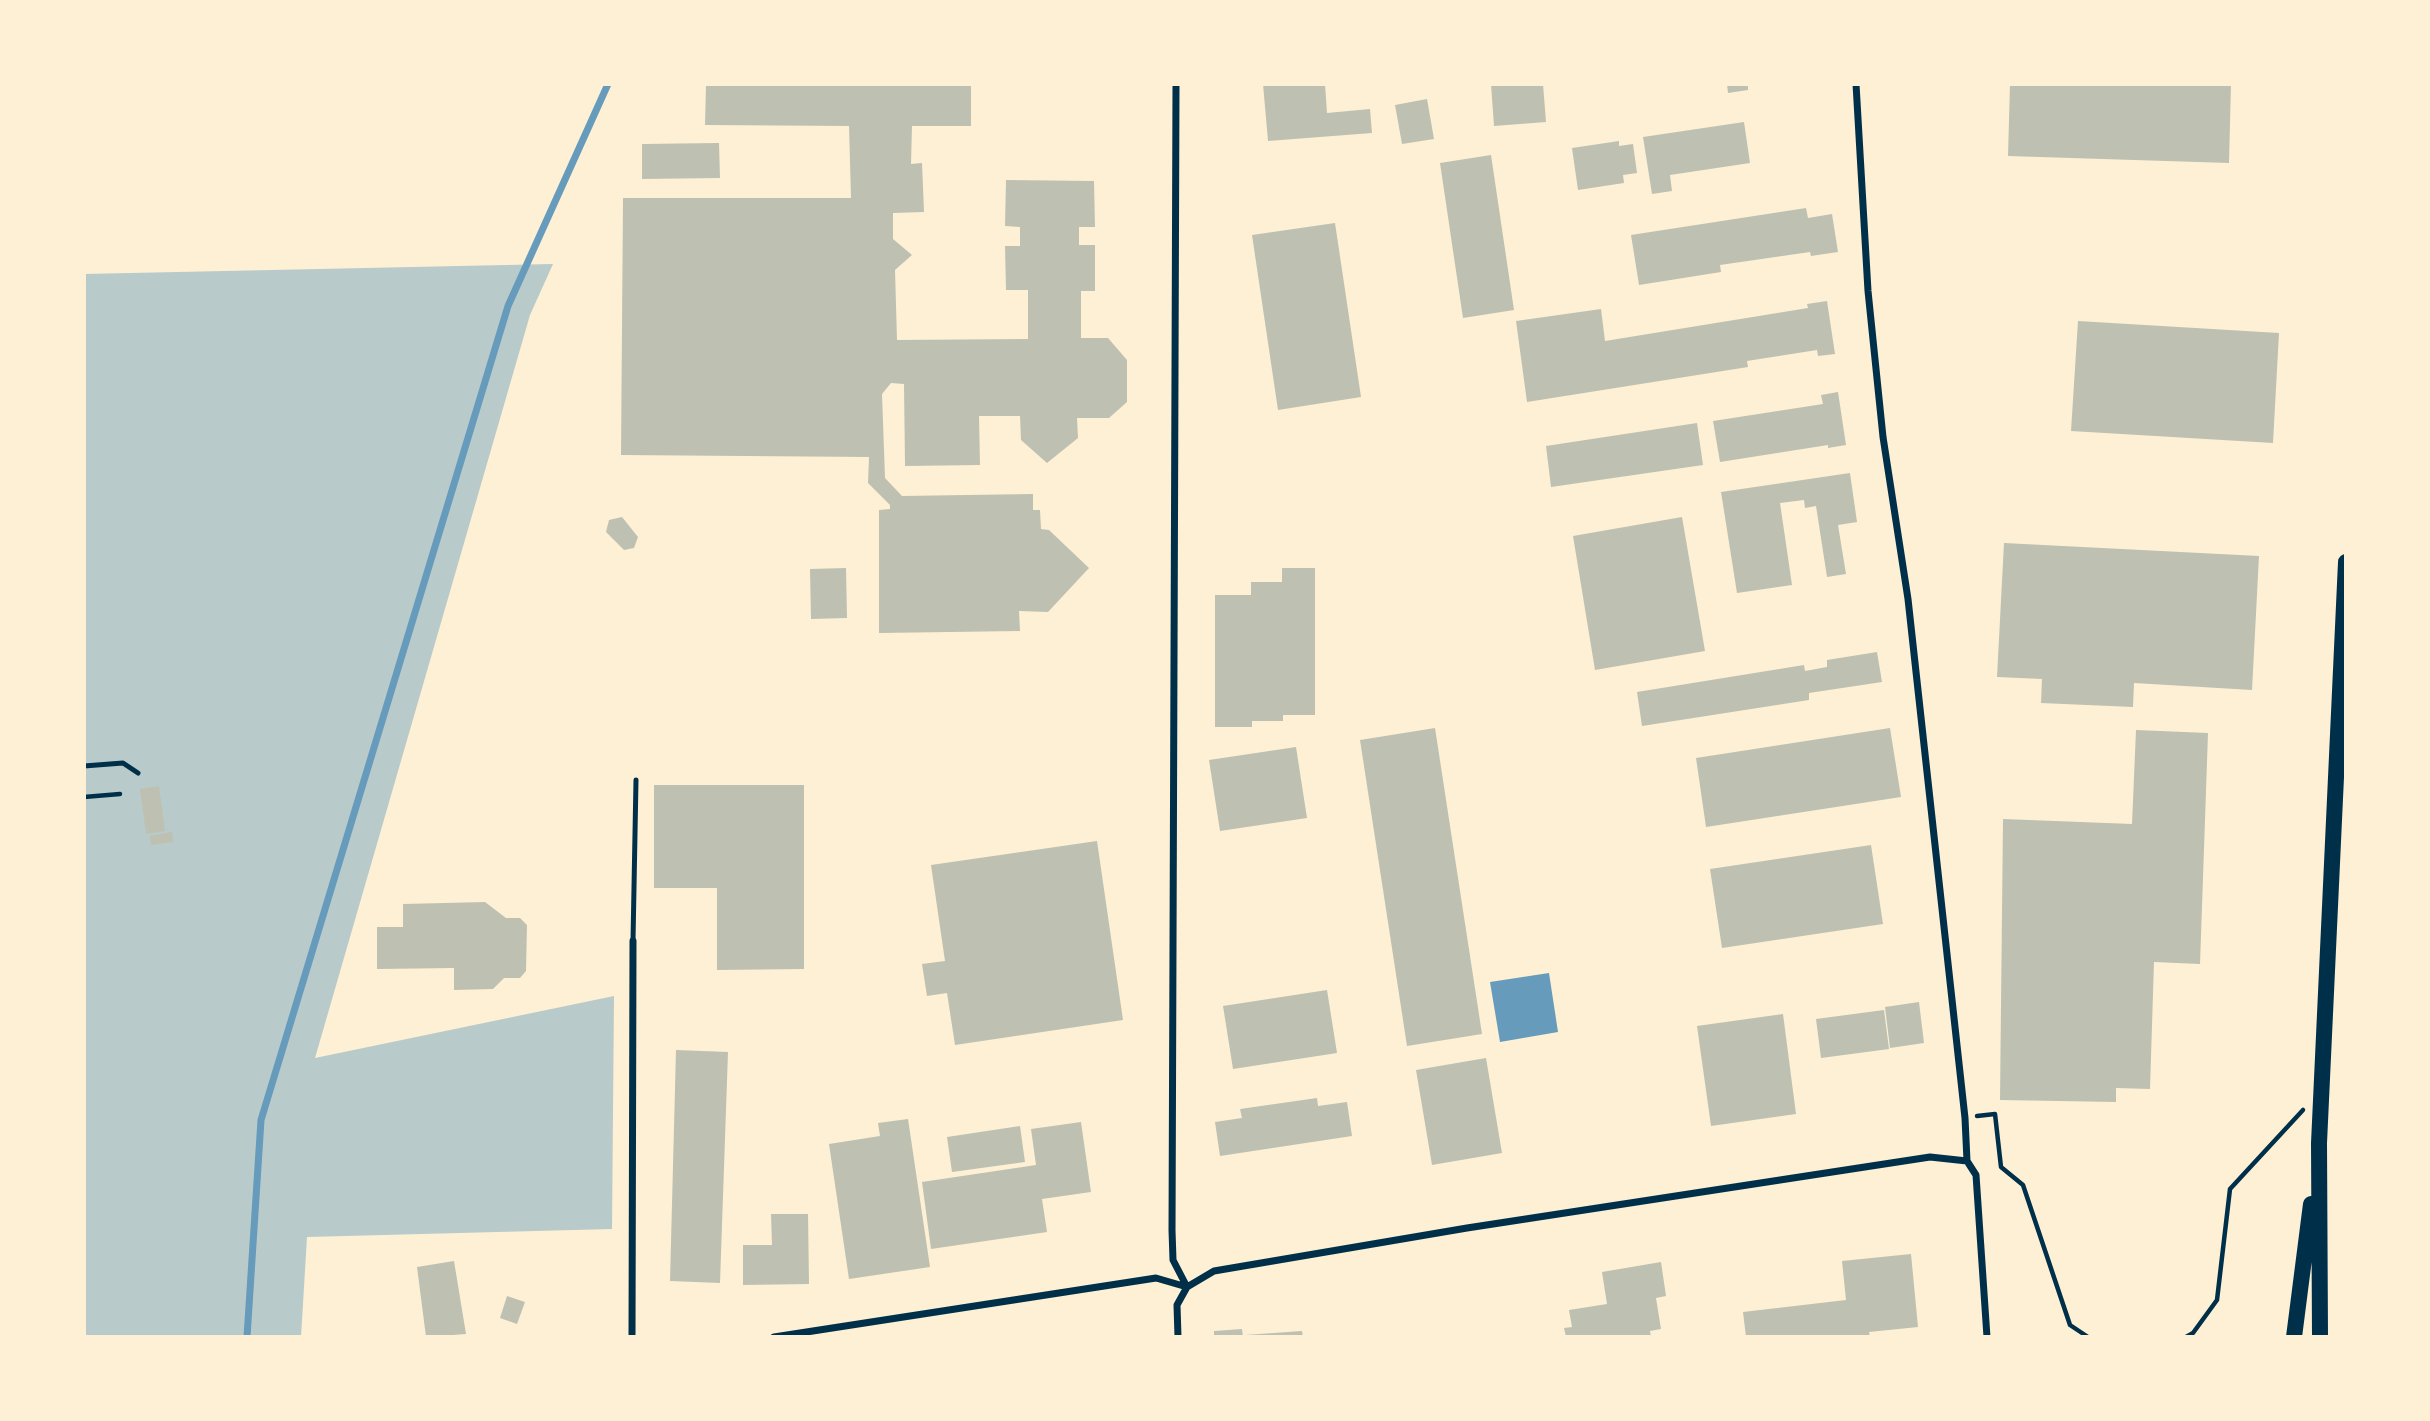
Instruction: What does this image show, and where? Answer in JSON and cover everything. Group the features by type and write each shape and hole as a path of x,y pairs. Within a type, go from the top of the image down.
{"main road":[{"path":"2320,1337 2319,1143 2346,562"},
{"path":"2294,1337 2319,1143"}],"street":[{"path":"1176,84 1172,1230 1173,1260 1187,1287"},
{"path":"1856,84 1866,275 1883,437 1908,599 1965,1118 1967,1161 1976,1175 1987,1337"},
{"path":"632,1337 633,941"},
{"path":"1178,1337 1177,1305 1187,1287 1214,1271 1306,1254 1930,1157 1967,1161"},
{"path":"774,1337 1156,1278 1187,1287"}],"lane":[{"path":"84,766 123,763 138,773"},
{"path":"633,941 636,779"}],"path":[{"path":"84,797 120,794"},
{"path":"2186,1337 2193,1333 2217,1300 2230,1189 2310,1102"},
{"path":"1965,1118 1995,1114 2001,1167 2023,1185 2070,1325 2088,1337"}],"shaded area":[{"path":"553,264 530,315 315,1058 614,996 612,1229 307,1237 301,1337 84,1337 84,274"}],"water":[{"path":"1549,973 1558,1032 1500,1042 1490,982"}],"building":[{"path":"706,84 971,84 971,126 912,126 911,164 922,163 924,212 893,213 893,239 912,255 895,270 897,340 1028,339 1028,290 1006,290 1005,246 1020,246 1020,227 1005,226 1006,180 1094,181 1095,227 1079,227 1079,245 1095,245 1095,291 1081,291 1081,338 1108,338 1127,360 1127,402 1109,418 1077,418 1078,438 1047,463 1021,440 1020,416 979,416 980,465 905,466 904,384 891,383 882,394 885,478 902,496 1033,494 1033,510 1040,510 1041,529 1049,530 1089,568 1048,612 1019,611 1020,631 879,633 879,510 890,509 890,505 868,483 869,457 621,455 623,198 851,198 849,126 705,125"},
{"path":"1263,84 1325,84 1327,113 1370,109 1372,133 1268,141"},
{"path":"1491,84 1543,84 1546,122 1494,126"},
{"path":"1727,84 1748,84 1748,90 1728,93"},
{"path":"2010,84 2231,84 2229,163 2008,156"},
{"path":"1427,99 1434,139 1402,144 1395,105"},
{"path":"1744,122 1750,163 1670,175 1672,191 1652,194 1643,137"},
{"path":"1619,141 1619,146 1633,144 1637,173 1623,175 1624,183 1578,190 1572,148"},
{"path":"719,143 720,178 642,179 642,144"},
{"path":"1491,155 1514,310 1463,318 1440,163"},
{"path":"1806,208 1808,218 1832,214 1838,252 1811,256 1810,252 1720,265 1721,272 1639,285 1631,235"},
{"path":"1335,223 1361,397 1278,410 1252,235"},
{"path":"1827,301 1835,354 1818,356 1817,350 1747,361 1748,367 1527,402 1516,321 1601,309 1605,341 1808,308 1807,304"},
{"path":"2078,321 2279,333 2273,443 2071,431"},
{"path":"1838,392 1846,445 1828,448 1828,445 1720,462 1713,421 1823,404 1821,395"},
{"path":"1697,423 1703,465 1551,487 1546,446"},
{"path":"1850,473 1857,522 1838,525 1846,574 1827,577 1816,506 1805,508 1804,500 1780,503 1792,585 1737,593 1721,492"},
{"path":"622,517 638,537 634,548 624,550 606,532 609,520"},
{"path":"1682,517 1705,651 1595,670 1573,536"},
{"path":"2004,543 2259,556 2252,690 2134,683 2133,707 2041,703 2042,679 1997,677"},
{"path":"846,568 847,618 811,619 810,569"},
{"path":"1282,568 1315,568 1315,715 1283,715 1283,721 1252,721 1252,727 1215,727 1215,595 1251,595 1251,582 1282,582"},
{"path":"1877,652 1882,682 1809,693 1809,700 1642,726 1637,692 1804,665 1805,671 1827,667 1827,660"},
{"path":"1435,728 1482,1034 1407,1046 1360,740"},
{"path":"1890,728 1901,797 1706,827 1696,758"},
{"path":"2136,730 2208,733 2200,964 2154,962 2150,1089 2116,1088 2116,1102 2000,1100 2003,819 2132,824"},
{"path":"1296,747 1307,818 1220,831 1209,760"},
{"path":"654,785 804,785 804,969 717,970 717,888 654,888"},
{"path":"159,786 165,831 146,834 140,789"},
{"path":"172,832 173,842 151,845 150,836"},
{"path":"1097,841 1123,1020 955,1045 947,993 927,996 922,964 945,961 931,865"},
{"path":"1871,845 1883,924 1722,948 1710,869"},
{"path":"485,902 506,918 520,918 527,925 526,971 520,978 504,978 493,989 454,990 454,968 377,969 377,927 403,927 403,904"},
{"path":"1327,990 1337,1053 1233,1069 1223,1006"},
{"path":"1919,1002 1924,1043 1890,1048 1885,1007"},
{"path":"1884,1010 1889,1049 1821,1058 1816,1019"},
{"path":"1783,1014 1796,1114 1711,1126 1697,1026"},
{"path":"676,1050 728,1052 720,1283 670,1281"},
{"path":"1486,1058 1502,1153 1432,1165 1416,1070"},
{"path":"1317,1098 1318,1106 1347,1102 1352,1136 1220,1156 1215,1122 1242,1118 1240,1109"},
{"path":"908,1119 930,1267 849,1279 829,1144 880,1136 878,1123"},
{"path":"1081,1122 1091,1192 1042,1199 1047,1232 931,1249 922,1182 1036,1165 1031,1129"},
{"path":"1020,1126 1025,1162 952,1172 947,1137"},
{"path":"771,1214 808,1214 809,1284 743,1285 743,1245 772,1245"},
{"path":"1911,1254 1918,1327 1869,1332 1870,1337 1746,1337 1743,1312 1846,1300 1842,1261"},
{"path":"454,1261 466,1334 426,1337 417,1267"},
{"path":"1661,1262 1666,1296 1656,1298 1661,1329 1650,1331 1651,1337 1566,1337 1564,1328 1572,1327 1569,1310 1607,1304 1602,1272"},
{"path":"507,1296 525,1302 517,1324 500,1318"},
{"path":"1242,1329 1243,1337 1214,1337 1214,1331"},
{"path":"1302,1331 1303,1337 1245,1337 1245,1335"}],"waterway":[{"path":"247,1337 261,1120 508,306 608,84"}]}
